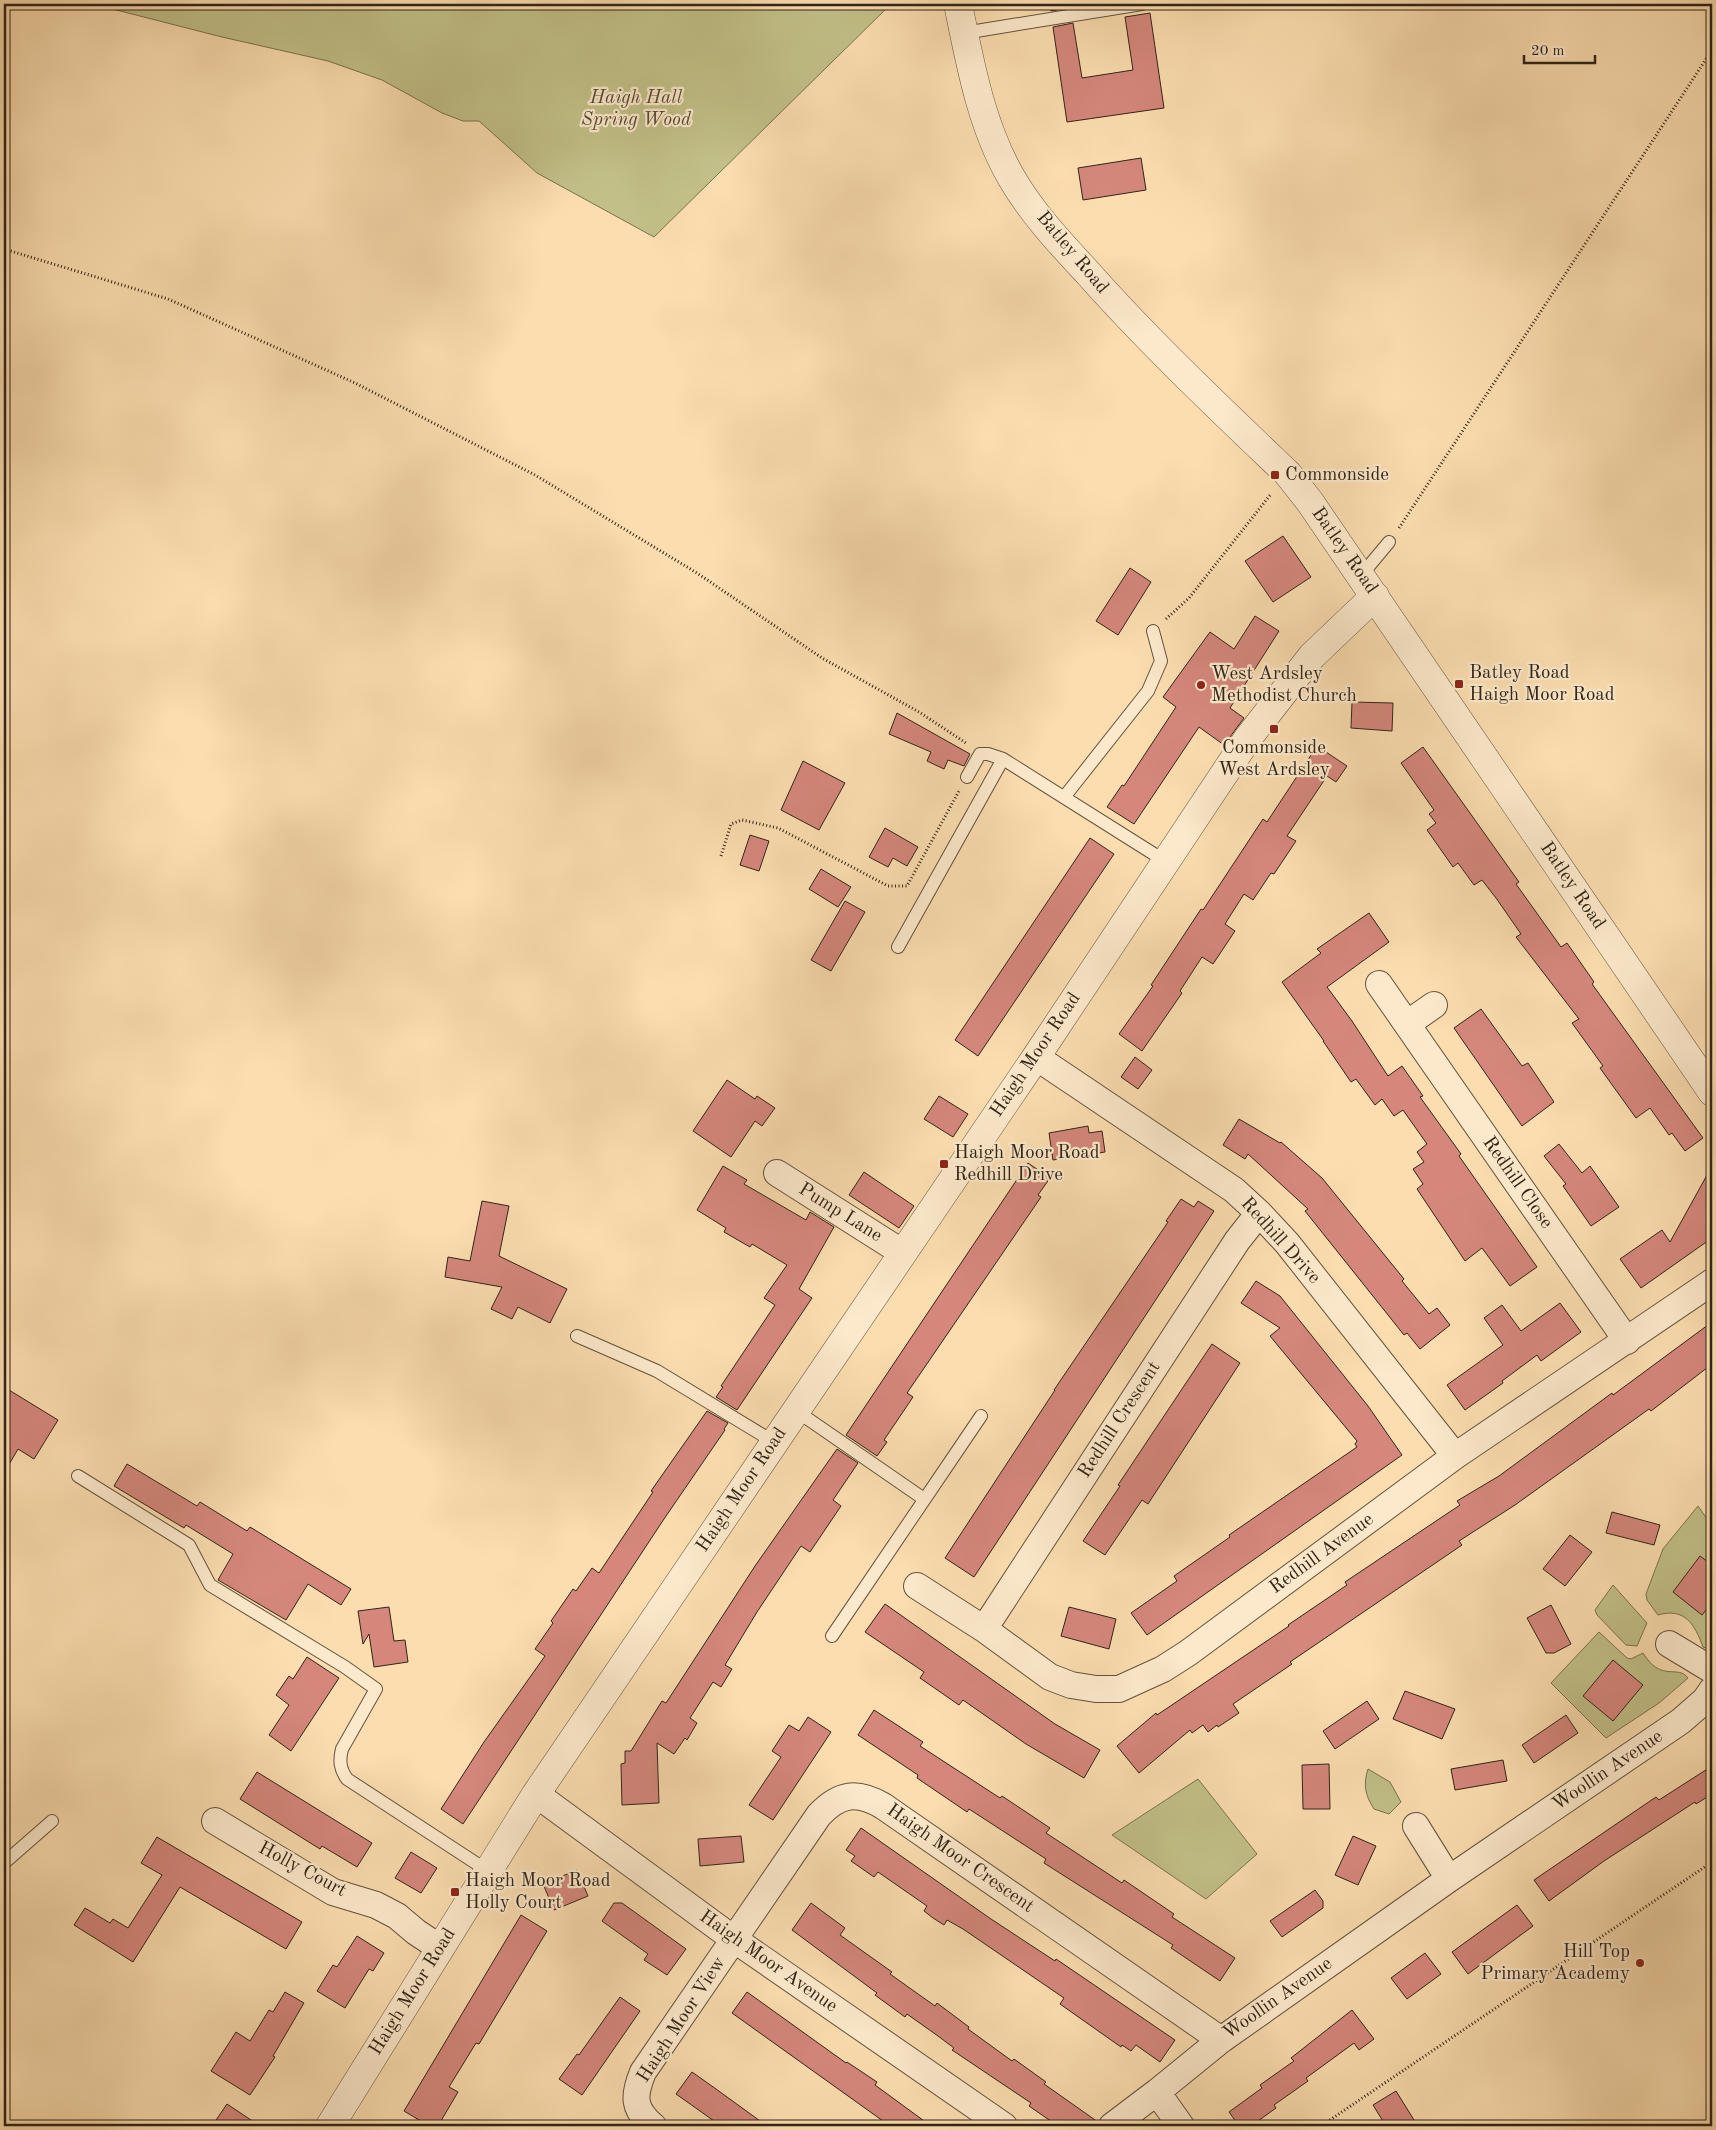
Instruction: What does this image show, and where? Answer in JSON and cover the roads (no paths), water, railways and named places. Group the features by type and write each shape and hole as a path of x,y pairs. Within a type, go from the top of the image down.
{"street":[{"name":"Batley Road","path":"958,4 969,60 990,132 1011,178 1050,232 1116,305 1288,474 1310,502 1712,1092"},
{"name":"Haigh Moor Road","path":"330,2126 536,1794 1036,1057 1165,861 1248,738 1368,587"},
{"name":"Redhill Close","path":"1379,984 1626,1341"},
{"path":"1407,1024 1434,1005"},
{"name":"Redhill Drive","path":"1036,1057 1234,1190 1260,1213 1287,1243 1455,1456"},
{"name":"Pump Lane","path":"778,1173 903,1253"},
{"name":"Redhill Crescent","path":"984,1629 1237,1241 1260,1213"},
{"name":"Redhill Avenue","path":"917,1586 984,1629 1050,1677 1071,1685 1096,1689 1120,1689 1156,1673 1188,1653 1455,1456 1712,1282"},
{"path":"1669,1644 1712,1670"},
{"name":"Woollin Avenue","path":"1112,2126 1158,2092 1221,2040 1449,1879 1681,1721 1712,1690"},
{"name":"Haigh Moor Avenue","path":"536,1794 734,1940 1004,2126"},
{"name":"Haigh Moor Crescent","path":"734,1940 819,1815 828,1805 840,1799 854,1796 868,1798 883,1806 1221,2040"},
{"name":"Holly Court","path":"215,1821 334,1892 376,1905 397,1916 440,1948"},
{"path":"1416,1826 1449,1879"},
{"name":"Haigh Moor View","path":"654,2126 642,2116 636,2102 637,2088 643,2072 734,1940"},
{"path":"1158,2092 1181,2126"}],"lane":[{"path":"964,33 1142,4"},
{"path":"1368,587 1369,566 1389,542"},
{"path":"1064,796 1148,691 1161,661 1153,631"},
{"path":"967,777 980,754 988,754 1003,759 1165,861"},
{"path":"898,947 1003,759"},
{"path":"577,1336 657,1371 774,1442"},
{"path":"795,1410 924,1499"},
{"path":"832,1636 981,1416"},
{"path":"78,1476 189,1546 210,1585 345,1667 376,1689 342,1749 340,1764 347,1779 488,1871"},
{"path":"4,1863 52,1822"}],"place":[{"name":"Commonside","path":"1275,475"},
{"name":"Batley Road Haigh Moor Road","path":"1459,684"},
{"name":"West Ardsley Methodist Church","path":"1201,685"},
{"name":"Commonside West Ardsley","path":"1274,729"},
{"name":"Haigh Moor Road Redhill Drive","path":"944,1164"},
{"name":"Haigh Moor Road Holly Court","path":"455,1892"},
{"name":"Hill Top Primary Academy","path":"1640,1963"}],"park label":[{"name":"Haigh Hall Spring Wood","path":"636,109"}]}
